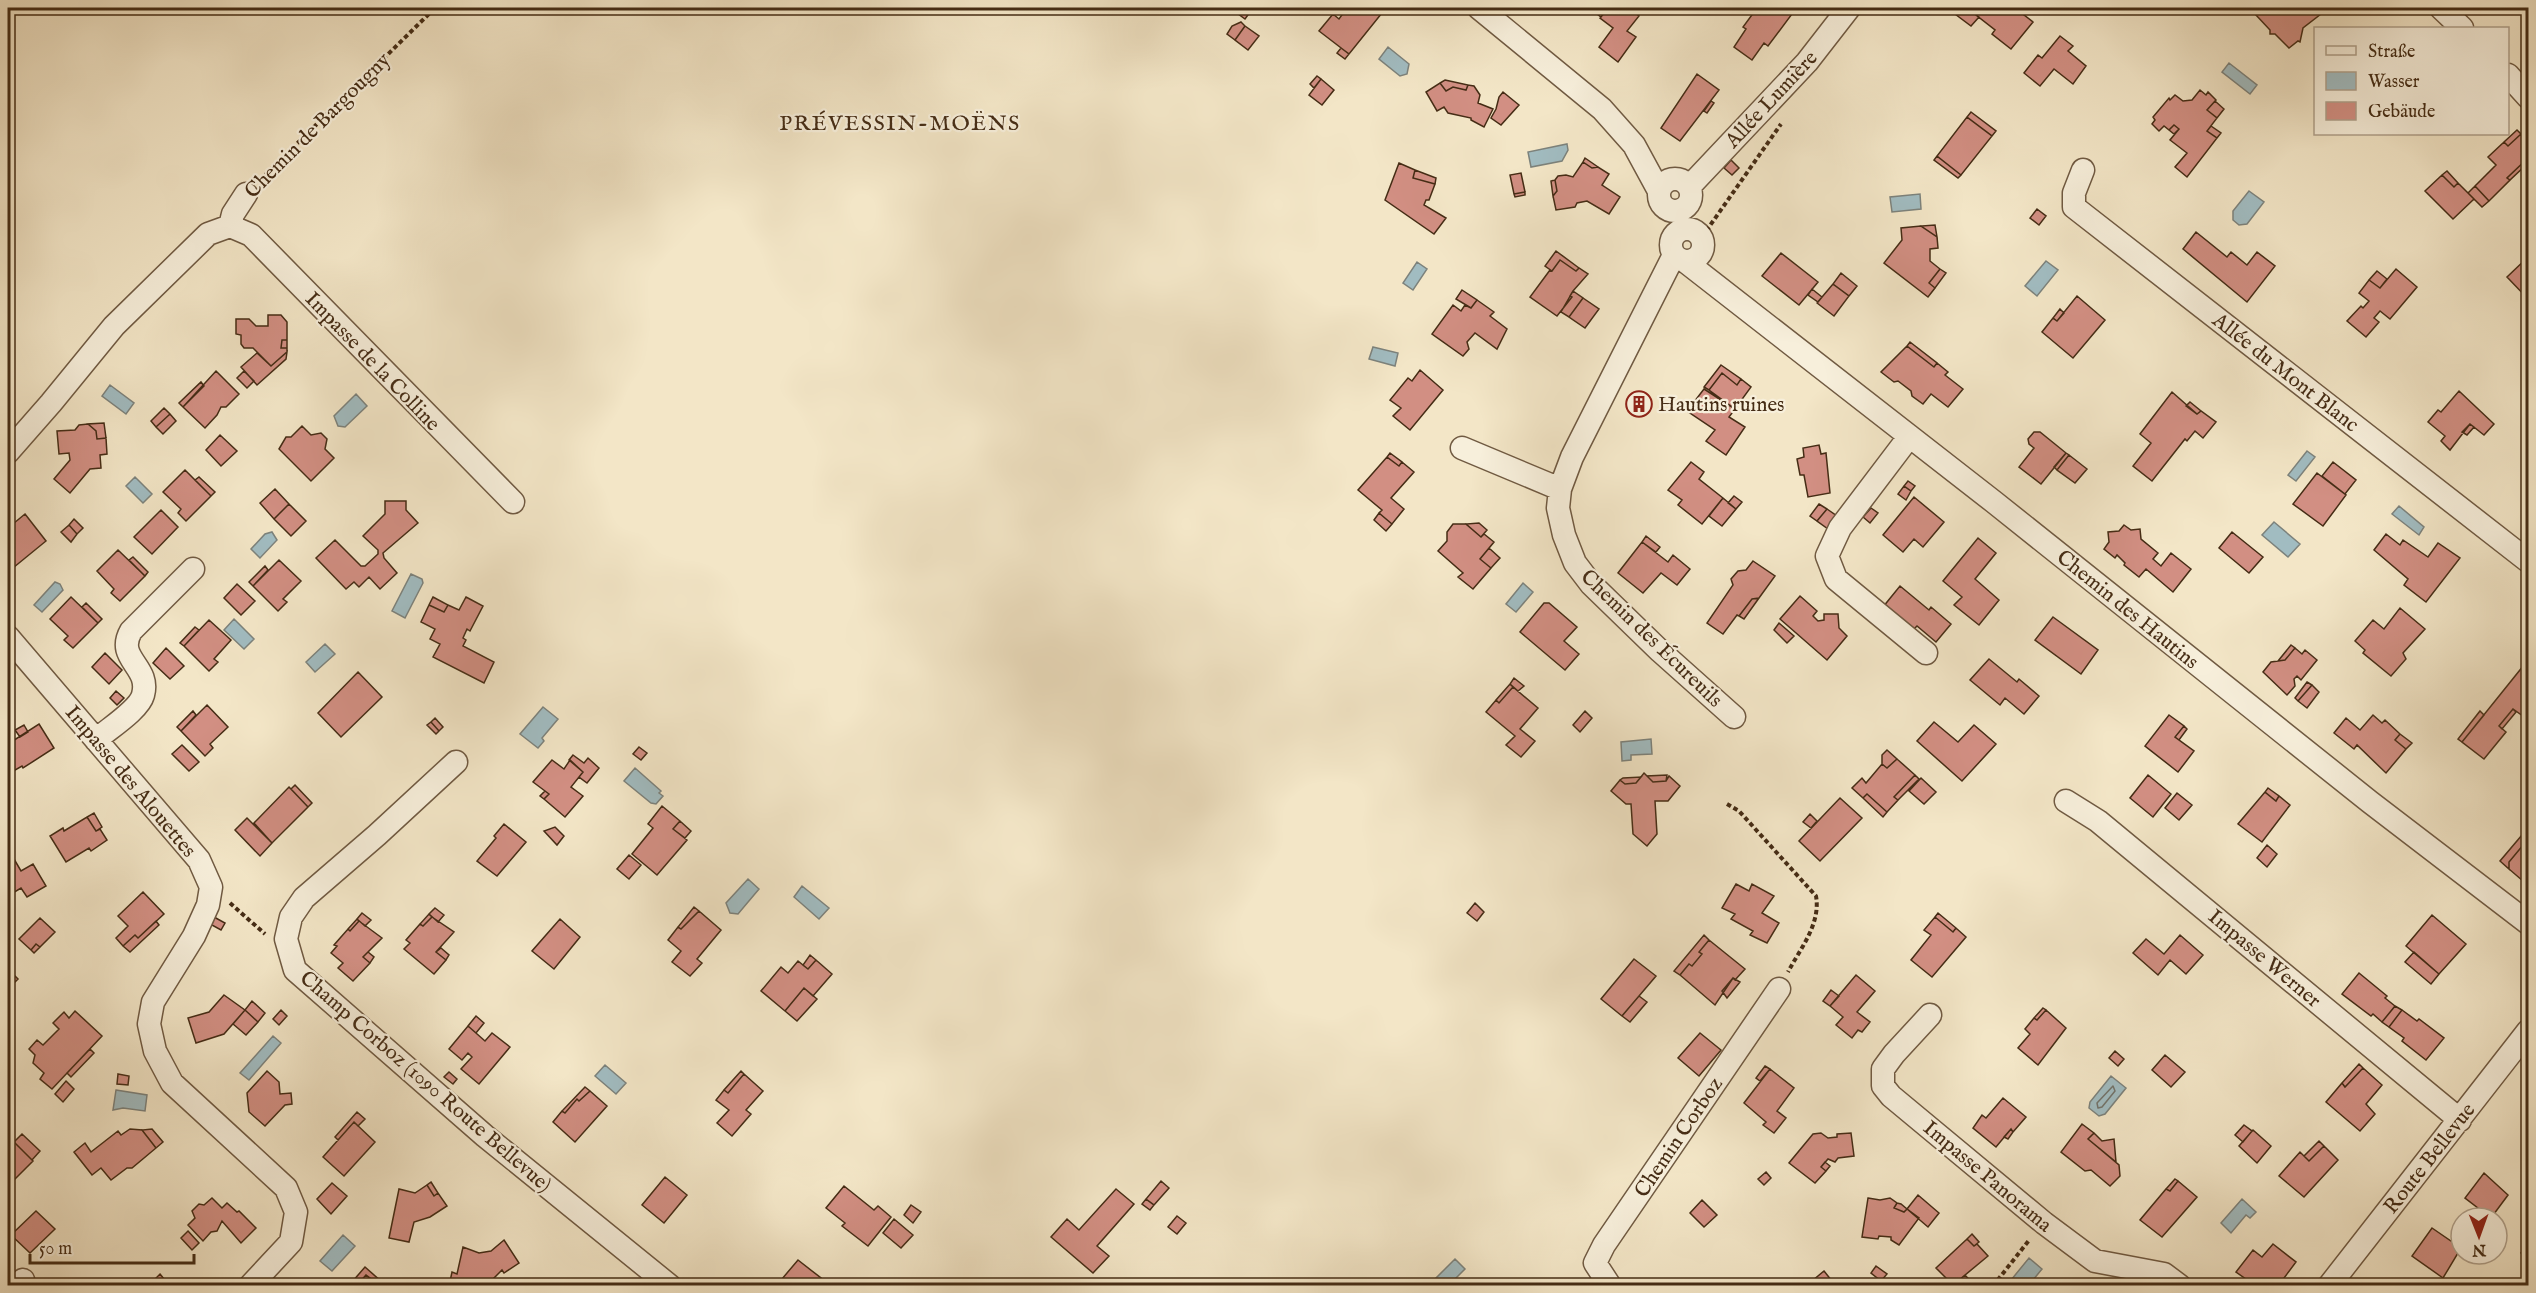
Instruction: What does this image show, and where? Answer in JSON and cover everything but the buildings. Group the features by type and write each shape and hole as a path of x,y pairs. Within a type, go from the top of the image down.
{"street":[{"path":"1479,8 1602,109 1676,193"},
{"name":"Allée Lumière","path":"1676,193 1807,62 1849,8"},
{"path":"2442,8 2461,27"},
{"path":"2509,76 2529,97"},
{"name":"Allée du Mont Blanc","path":"2083,170 2074,193 2074,207 2529,561"},
{"name":"Chemin des Hautins","path":"1676,193 1689,246 1728,293 1798,351 1910,437 2370,802 2529,923"},
{"name":"Chemin de Bargougny","path":"230,226 233,214 246,194"},
{"path":"8,452 114,326 208,234 230,226"},
{"name":"Impasse de la Colline","path":"230,226 251,236 513,502"},
{"name":"Chemin des Écureuils","path":"1689,246 1572,457 1560,489 1558,508 1564,535 1575,563 1586,577 1660,651 1734,717"},
{"path":"1910,437 1840,528 1827,556 1836,579 1926,653"},
{"path":"1462,448 1560,489"},
{"path":"96,740 129,713 143,696 144,683 140,669 128,655 125,640 131,631 193,569"},
{"name":"Impasse des Alouettes","path":"8,637 199,860 211,887"},
{"name":"Champ Corboz (1090 Route Bellevue)","path":"456,762 377,836 304,898 291,917 286,939 289,955 295,970 368,1035 479,1131 664,1284"},
{"name":"Impasse Werner","path":"2066,801 2098,821 2460,1120"},
{"path":"211,887 208,905 194,936 153,1002 148,1024 155,1051 172,1083 286,1188 296,1212 291,1242 250,1286"},
{"name":"Chemin Corboz","path":"1611,1286 1596,1263 1604,1245 1779,989"},
{"name":"Impasse Panorama","path":"1930,1015 1883,1069 1883,1086 1891,1096 2044,1223 2095,1262 2164,1274 2180,1286"},
{"name":"Route Bellevue","path":"2329,1286 2529,1031"}],"path":[{"name":"Chemin de Bargougny","path":"246,194 435,8"},
{"path":"1689,246 1785,118"},
{"path":"1727,804 1739,811 1816,896 1818,905 1814,924 1779,989"},
{"path":"211,887 289,955"},
{"path":"1993,1286 2044,1223"}],"water":[{"path":"1388,47 1409,64 1407,74 1400,76 1379,59"},
{"path":"2229,63 2257,85 2250,94 2222,72"},
{"path":"1567,144 1568,150 1562,161 1531,167 1528,152"},
{"path":"2249,191 2264,202 2247,224 2239,225 2233,220 2233,211"},
{"path":"1920,194 1921,209 1892,212 1890,197"},
{"path":"2046,261 2058,270 2037,296 2025,286"},
{"path":"1417,262 1427,269 1413,290 1403,283"},
{"path":"1373,347 1398,353 1395,366 1369,359"},
{"path":"110,385 134,403 126,414 102,396"},
{"path":"356,394 367,406 345,427 338,426 334,416"},
{"path":"2307,451 2315,457 2296,481 2288,475"},
{"path":"135,477 152,494 143,503 126,486"},
{"path":"2399,506 2424,527 2419,535 2392,514"},
{"path":"2274,522 2300,544 2288,557 2262,535"},
{"path":"272,532 277,540 260,558 251,549 265,534"},
{"path":"411,574 422,579 423,583 405,618 392,611"},
{"path":"55,582 60,584 63,590 42,612 34,605"},
{"path":"1523,583 1533,592 1516,612 1506,604"},
{"path":"234,619 254,639 244,649 224,630"},
{"path":"325,644 335,654 315,672 306,662"},
{"path":"543,707 558,719 542,738 544,741 538,748 520,734"},
{"path":"1651,739 1652,754 1631,755 1631,760 1622,761 1621,742"},
{"path":"635,768 661,791 659,793 663,796 656,804 651,803 624,781"},
{"path":"748,879 759,889 738,914 730,913 726,903"},
{"path":"802,886 829,908 819,919 794,897"},
{"path":"273,1036 281,1043 249,1080 240,1073"},
{"path":"605,1065 626,1083 616,1094 595,1076"},
{"path":"2111,1076 2126,1088 2105,1114 2099,1116 2089,1108 2090,1102"},
{"path":"116,1090 147,1095 145,1111 123,1108 113,1110"},
{"path":"2242,1199 2256,1212 2250,1218 2246,1215 2231,1233 2221,1223"},
{"path":"343,1235 355,1246 332,1271 320,1261"},
{"path":"2029,1258 2042,1269 2029,1285 2007,1285"},
{"path":"1455,1259 1465,1269 1449,1285 1444,1285 1436,1278"}],"place":[{"name":"Hautins ruines","path":"1639,404"}],"district":[{"name":"PRÉVESSIN-MOËNS","path":"900,122"}]}
